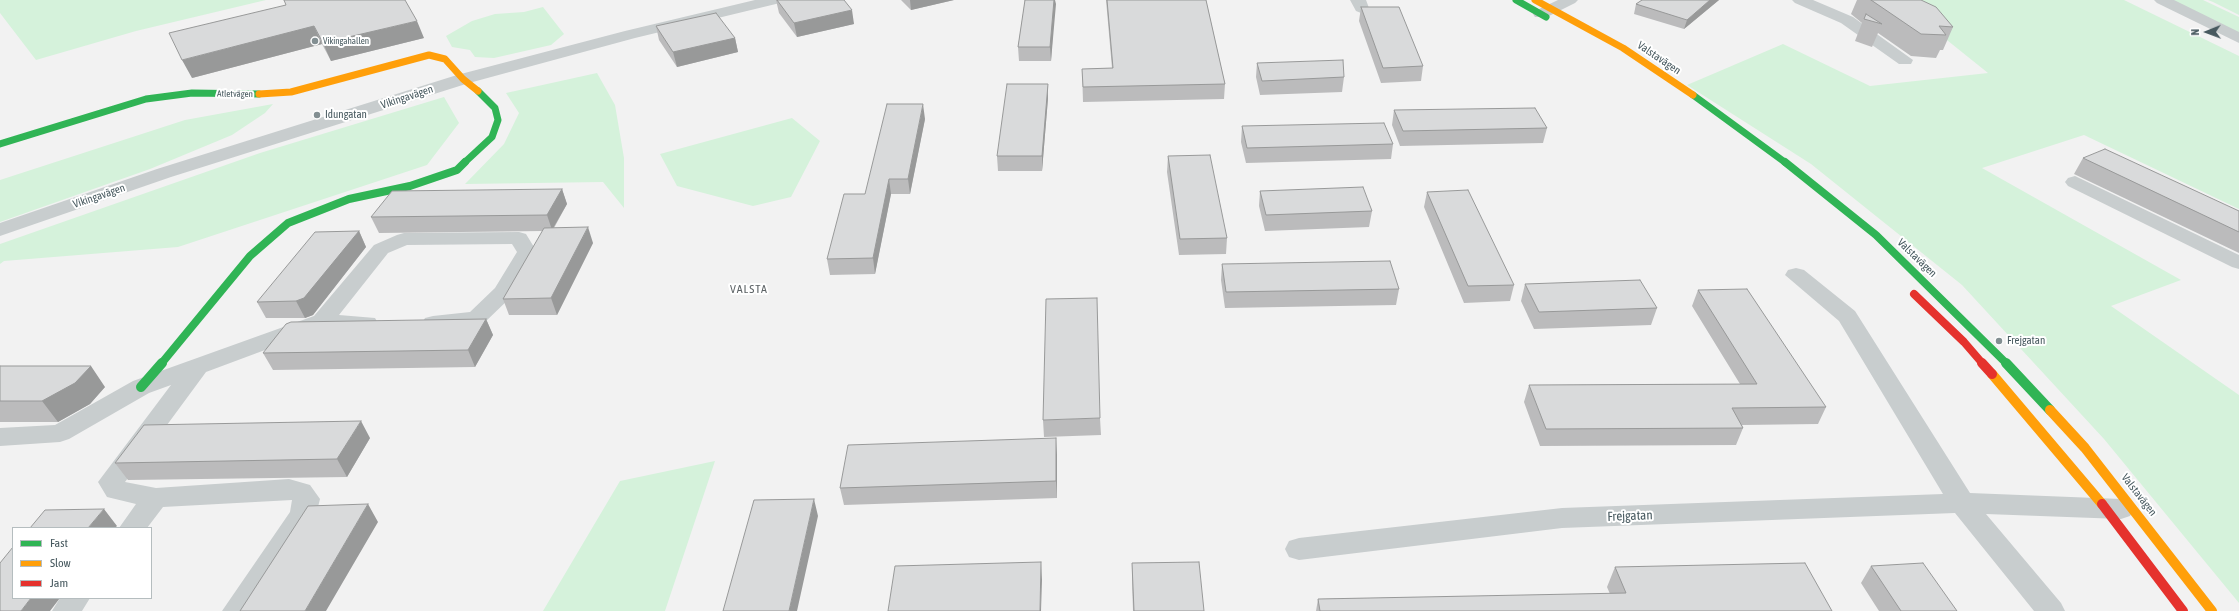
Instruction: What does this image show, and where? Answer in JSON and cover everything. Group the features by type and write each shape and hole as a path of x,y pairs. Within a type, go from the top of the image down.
{"street":[{"name":"Vikingavägen","path":"0,230 164,173 463,79 631,34 775,0"},
{"name":"Valstavägen","path":"1516,0 1545,11 1623,48 1714,109 1805,177 1876,235 1986,342 2085,448 2135,510 2212,611"},
{"path":"1545,11 1570,0"},
{"path":"1800,0 1847,20 1905,60"},
{"path":"2162,0 2239,38"},
{"name":"Atletvägen","path":"0,144 146,99 192,93 257,94 291,92 429,55 445,59 463,79"},
{"path":"140,387 200,319 250,256 288,223 349,199 410,186 457,170 492,137 498,120 495,108 486,97 463,79"},
{"path":"2075,182 2239,263"},
{"path":"322,320 381,249 404,239 519,238 527,252 503,292 476,318 412,325"},
{"path":"1796,275 1846,316 1962,503 2050,611"},
{"path":"1907,287 1964,342 2043,432 2106,508 2183,611"},
{"path":"0,437 60,433 140,387 322,320 390,324"},
{"path":"198,366 111,482 116,490 156,498 289,489 301,492 307,499 302,514 236,611"},
{"path":"133,527 156,498"},
{"name":"Frejgatan","path":"1299,549 1562,518 1962,503 2135,510"},
{"path":"66,611 75,599"}],"green space":[{"path":"0,0 266,0 136,31 36,60 0,13"},
{"path":"1897,0 2124,0 2239,56 2239,209 2084,135 1982,168 2181,280 2111,306 2239,395 2239,603 2104,439 1962,285 1811,164 1687,85 1783,44 1870,86 1988,73"},
{"path":"2171,0 2203,0 2239,17 2239,34"},
{"path":"2208,0 2239,0 2239,15 2213,2"},
{"path":"543,7 564,34 551,45 494,58 475,57 470,50 452,47 446,36 472,21 495,14 524,12"},
{"path":"597,73 615,105 624,158 624,208 603,182 465,184 504,144 519,113 506,93"},
{"path":"444,97 459,123 427,165 178,247 4,261 0,264 0,244 260,153"},
{"path":"273,104 265,113 232,135 150,169 0,222 0,180 185,120"},
{"path":"792,118 820,141 791,197 753,206 677,186 660,154"},
{"path":"715,461 665,611 543,611 620,481"}],"building":[{"path":"284,0 405,0 417,21 323,43 314,26 182,60 169,33 286,5"},
{"path":"777,0 844,0 852,10 794,23"},
{"path":"1025,0 1054,0 1050,47 1018,47"},
{"path":"1107,0 1206,0 1225,84 1083,87 1082,69 1113,68"},
{"path":"1642,0 1710,0 1687,20 1636,4"},
{"path":"1871,0 1921,0 1936,7 1953,27 1939,26 1946,35 1921,34"},
{"path":"1361,7 1399,7 1423,66 1383,68"},
{"path":"716,13 735,38 673,52 656,26"},
{"path":"1866,14 1882,24 1864,19"},
{"path":"1343,60 1344,77 1262,81 1257,63"},
{"path":"1007,84 1048,84 1042,156 997,156"},
{"path":"887,104 923,104 908,179 889,179 873,258 827,259 844,194 865,194"},
{"path":"1535,108 1547,128 1403,131 1394,110"},
{"path":"1384,123 1393,144 1247,148 1242,126"},
{"path":"2105,149 2239,211 2239,232 2083,158"},
{"path":"1210,155 1227,238 1180,239 1168,156"},
{"path":"1363,187 1372,211 1266,215 1260,191"},
{"path":"562,189 547,215 371,217 392,191"},
{"path":"1468,190 1514,285 1468,286 1427,192"},
{"path":"588,227 551,298 503,299 544,228"},
{"path":"359,231 304,298 296,301 257,302 315,232"},
{"path":"1390,261 1399,289 1226,292 1222,264"},
{"path":"1640,280 1657,308 1539,312 1525,284"},
{"path":"1747,289 1826,407 1732,408 1743,428 1546,429 1529,385 1757,384 1698,290"},
{"path":"1097,298 1100,418 1043,420 1046,299"},
{"path":"486,319 468,350 263,353 286,324 291,322"},
{"path":"0,366 91,366 75,383 42,401 0,401"},
{"path":"361,421 337,459 115,463 144,425"},
{"path":"1056,438 1056,481 840,488 848,445"},
{"path":"814,499 789,611 723,611 754,500"},
{"path":"368,504 305,611 240,611 308,506"},
{"path":"104,509 89,527 31,527 45,510"},
{"path":"12,548 12,599 30,599 21,611 0,611 0,563"},
{"path":"1041,562 1040,611 888,611 895,566"},
{"path":"1199,562 1204,611 1134,611 1132,563"},
{"path":"1805,563 1832,611 1320,611 1318,599 1626,593 1615,567"},
{"path":"1923,563 1957,611 1901,611 1871,566"}],"traffic: fast":[{"path":"1516,0 1546,17"},
{"path":"141,387 200,319 250,256 288,223 349,199 410,186 457,170 492,137 498,120 495,108 478,91"},
{"path":"0,144 146,99 192,93 259,94"},
{"path":"1693,95 1805,177 1876,235 1986,342 2050,410"}],"traffic: slow":[{"path":"1535,0 1623,48 1693,95"},
{"path":"259,94 291,92 429,55 445,59 463,79 478,91"},
{"path":"1992,374 2102,504"},
{"path":"2050,410 2085,448 2212,611"}],"traffic: jam":[{"path":"1914,294 1964,342 1992,374"},
{"path":"2102,504 2183,611"}],"place":[{"name":"Vikingahallen","path":"315,41"},
{"name":"Idungatan","path":"317,115"},
{"name":"Frejgatan","path":"1999,341"}],"district":[{"name":"VALSTA","path":"749,289"}]}
